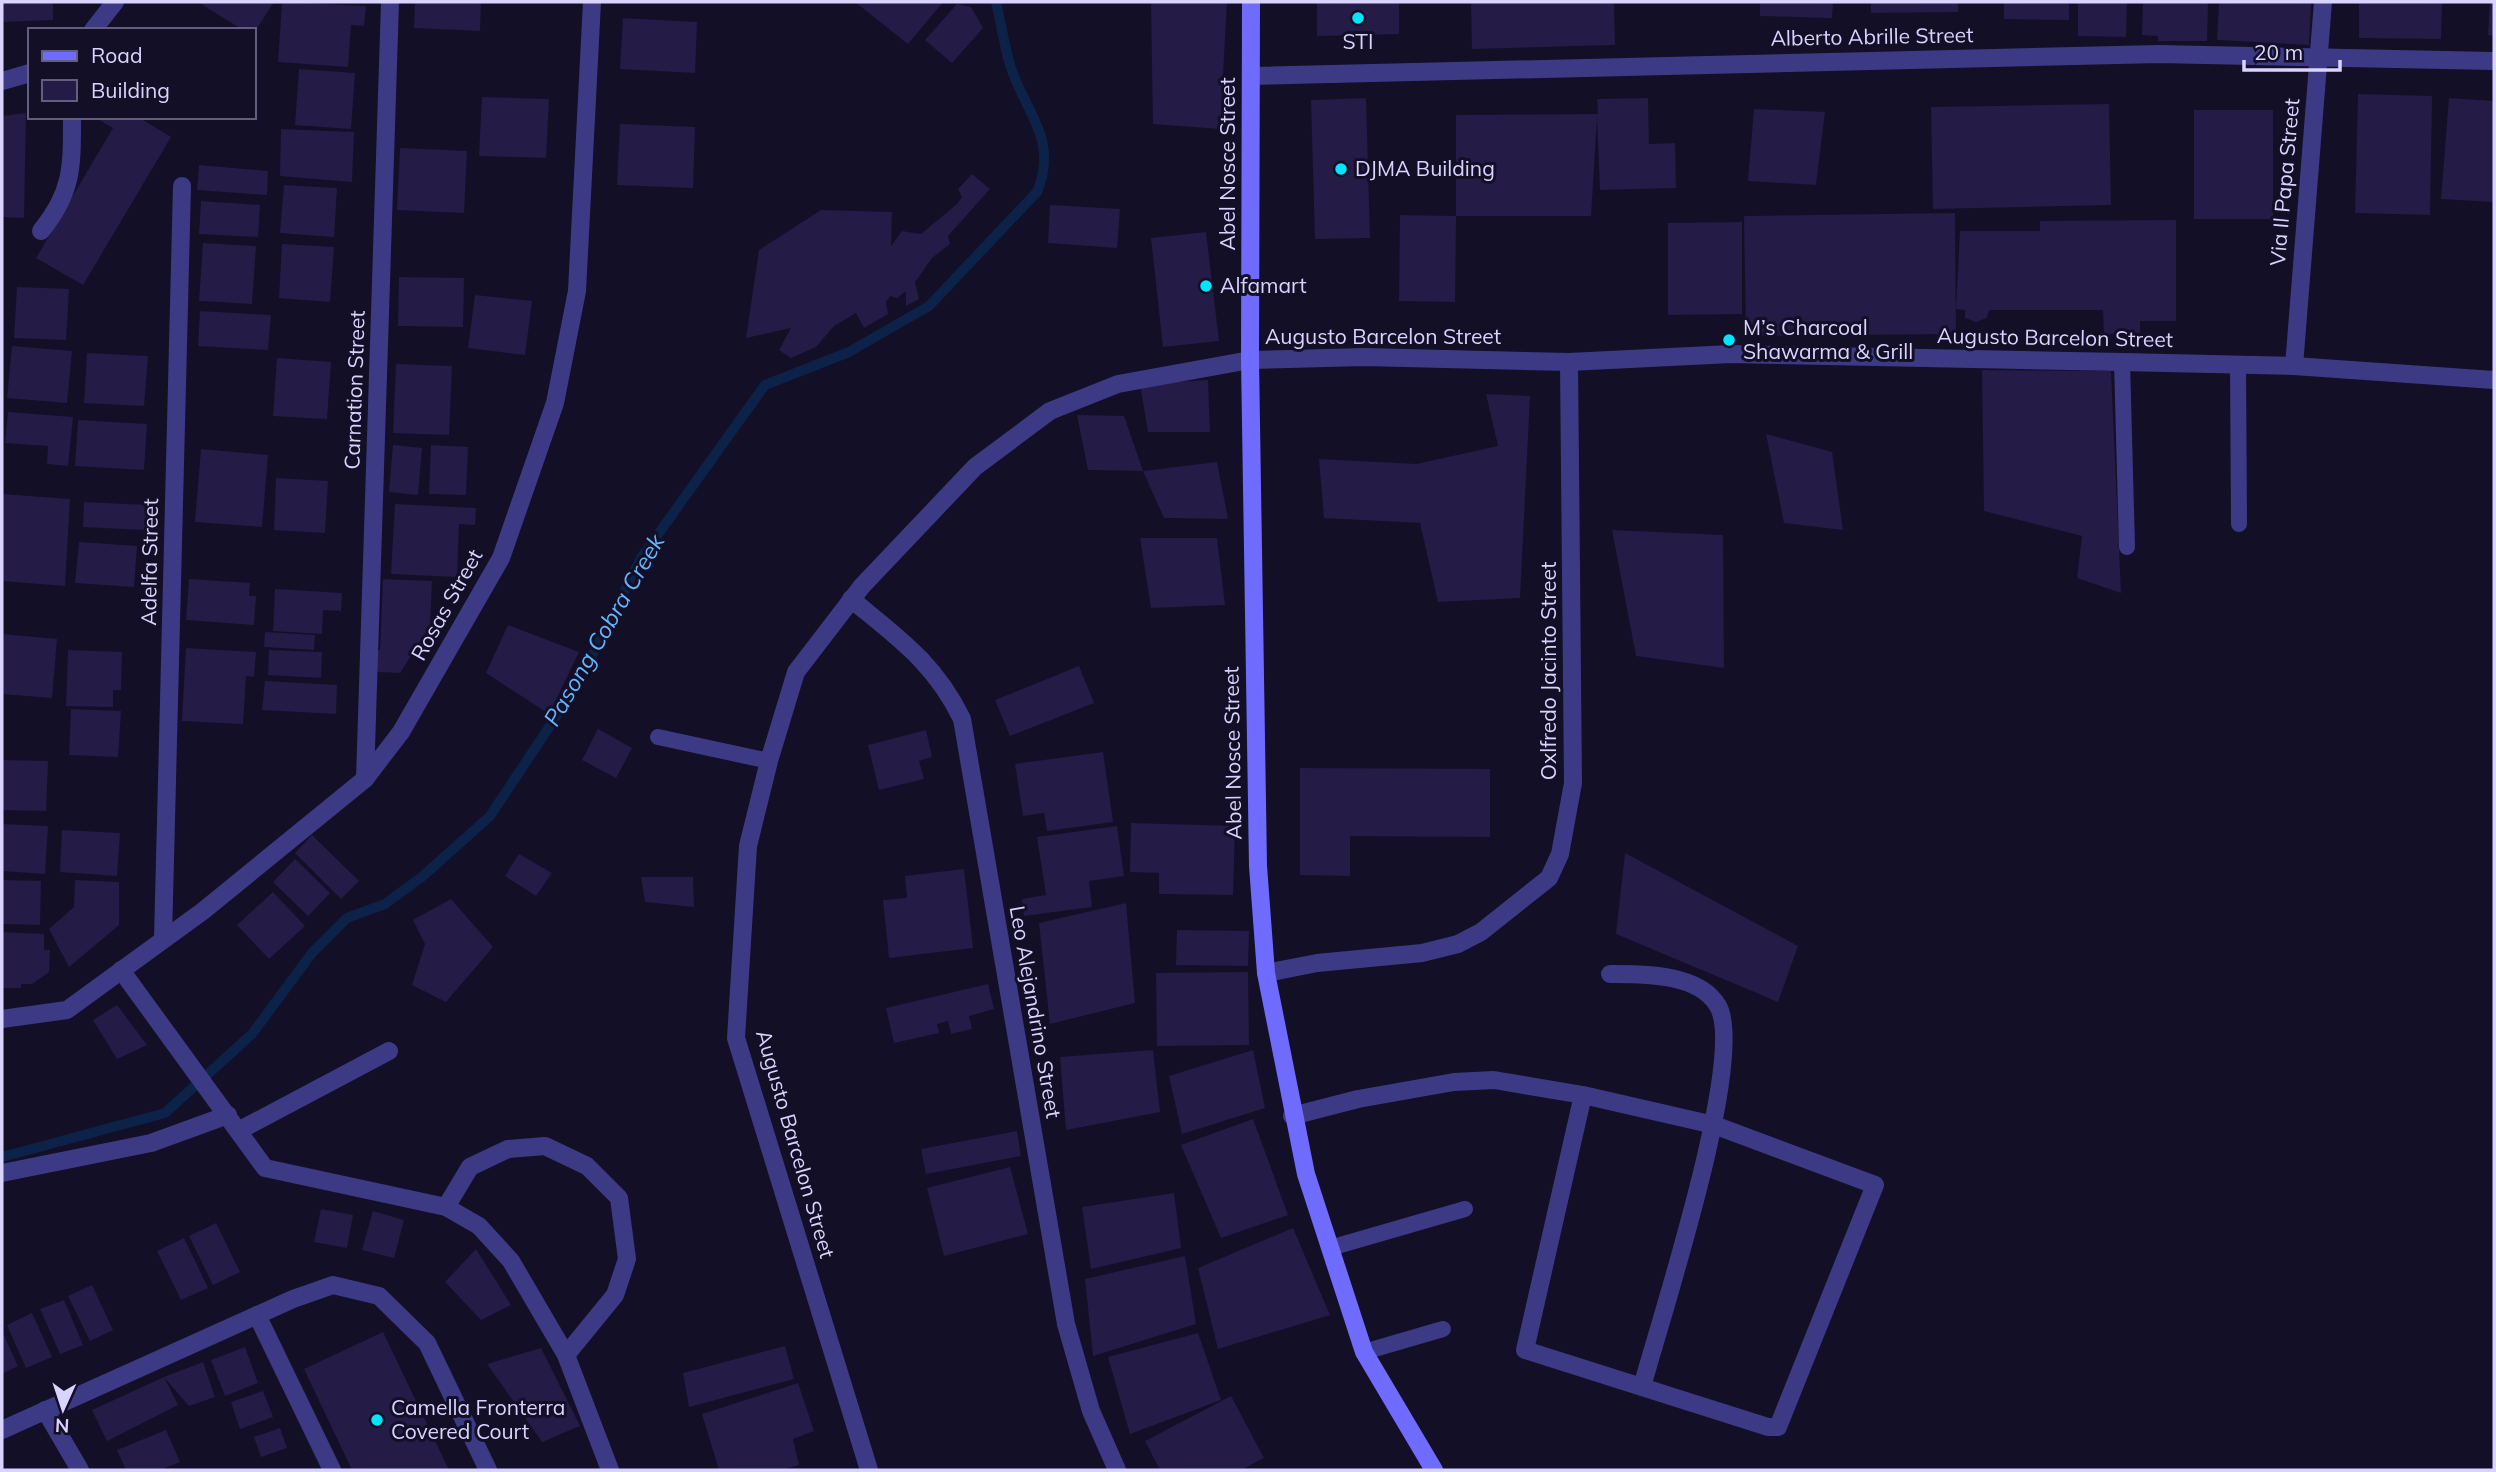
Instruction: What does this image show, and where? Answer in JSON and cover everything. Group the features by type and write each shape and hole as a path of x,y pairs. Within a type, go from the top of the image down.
{"street":[{"path":"95,28 115,2"},
{"name":"Carnation Street","path":"365,779 390,2"},
{"name":"Rosas Street","path":"2,1019 67,1010 163,939 365,779 401,732 501,558 555,403 577,291 592,2"},
{"name":"Abel Nosce Street","path":"1251,2 1250,360 1258,866 1266,973 1292,1116 1306,1174 1364,1352 1434,1470"},
{"name":"Via Il Papa Street","path":"2294,366 2323,2"},
{"name":"Alberto Abrille Street","path":"1251,76 2159,54 2494,61"},
{"path":"2,82 28,74"},
{"path":"41,232 63,200 70,182 72,119"},
{"name":"Adelfa Street","path":"163,939 182,186"},
{"name":"Augusto Barcelon Street","path":"869,1470 736,1038 748,846 769,761 796,672 851,599 975,467 1050,411 1118,384 1250,360 1364,357 1569,362 1731,354 2238,364 2494,380"},
{"name":"Oxlfredo Jacinto Street","path":"1266,973 1317,963 1422,953 1458,944 1500,918 1549,878 1560,854 1573,783 1569,362"},
{"name":"Leo Alejandrino Street","path":"851,599 922,657 950,693 962,719 1066,1324 1091,1411 1117,1470"},
{"path":"121,970 240,1130 265,1168 446,1207 479,1226 511,1261 566,1355 610,1470"},
{"path":"1610,974 1639,974 1685,982 1706,992 1718,1005 1724,1024 1714,1125 1642,1387"},
{"path":"240,1130 388,1051"},
{"path":"1292,1116 1358,1099 1454,1082 1494,1080 1583,1095 1714,1125 1875,1185 1778,1427 1768,1427 1525,1350 1583,1095"},
{"path":"2,1173 151,1143 228,1115"},
{"path":"446,1207 470,1167 508,1149 545,1146 587,1166 619,1198 627,1259 615,1295 566,1355"},
{"path":"2,1430 257,1315 333,1285 379,1296 427,1343 488,1470"},
{"path":"257,1315 332,1470"},
{"path":"45,1410 80,1470"}],"lane":[{"path":"2122,362 2127,547"},
{"path":"2238,364 2239,524"},
{"path":"658,737 769,761"},
{"path":"1330,1248 1465,1209"},
{"path":"1364,1352 1443,1329"}],"building":[{"path":"2,2 53,2 53,20 2,22"},
{"path":"198,2 274,2 256,30 240,28"},
{"path":"282,2 366,6 364,26 351,25 348,67 278,62"},
{"path":"415,2 481,2 480,31 414,28"},
{"path":"855,2 943,2 908,44"},
{"path":"1151,2 1227,2 1220,129 1153,124"},
{"name":"STI","path":"1317,2 1399,2 1399,34 1317,36"},
{"path":"1471,2 1614,2 1615,45 1472,49"},
{"path":"1760,2 1833,2 1832,18 1760,16"},
{"path":"1871,2 1958,2 1958,12 1871,13"},
{"path":"2004,2 2069,2 2069,20 2004,19"},
{"path":"2078,2 2127,2 2126,37 2078,36"},
{"path":"2143,2 2208,2 2207,41 2158,41 2158,36 2142,35"},
{"path":"2219,2 2311,2 2309,45 2217,40"},
{"path":"2359,2 2442,2 2441,39 2359,38"},
{"path":"2490,2 2494,2 2494,36 2488,35"},
{"path":"957,4 971,7 983,28 952,63 925,40"},
{"path":"623,18 697,22 695,73 620,69"},
{"path":"299,69 355,73 351,129 295,125"},
{"path":"2358,94 2432,96 2430,215 2355,213"},
{"path":"482,97 549,99 546,158 479,156"},
{"name":"DJMA Building","path":"1366,98 1370,238 1315,239 1311,100"},
{"path":"1648,98 1649,144 1675,143 1676,188 1600,190 1597,118 1591,216 1456,216 1456,115 1598,114 1597,99"},
{"path":"2449,98 2494,101 2494,202 2441,199"},
{"path":"2109,104 2111,205 1933,209 1931,107"},
{"path":"1754,109 1825,112 1816,185 1748,181"},
{"path":"2194,110 2273,110 2273,219 2194,219"},
{"path":"26,113 24,218 2,217 2,116"},
{"path":"97,119 141,119 171,137 83,285 36,258 113,128"},
{"path":"620,124 695,127 693,188 617,185"},
{"path":"281,129 354,132 352,182 280,176"},
{"path":"400,148 467,151 464,213 397,210"},
{"path":"199,165 268,171 267,195 197,190"},
{"path":"972,174 990,189 948,236 950,244 932,258 915,282 919,299 906,306 906,291 897,298 890,296 886,302 888,314 864,328 856,313 834,326 816,347 791,358 779,350 791,328 746,338 759,250 821,210 892,212 891,246 902,231 921,234 957,204 962,197 958,189"},
{"path":"284,185 337,188 334,237 280,233"},
{"path":"201,201 260,205 258,237 199,234"},
{"path":"1050,205 1120,209 1117,248 1048,243"},
{"path":"1955,213 1956,334 1746,336 1744,216"},
{"path":"1400,215 1456,216 1455,302 1399,301"},
{"path":"2176,220 2176,321 2140,321 2140,334 2104,334 2103,310 1989,310 1987,318 1976,322 1965,318 1965,310 1956,309 1960,231 2040,231 2040,221"},
{"path":"1742,222 1742,314 1668,315 1668,223"},
{"path":"1206,232 1219,341 1163,347 1151,238"},
{"path":"203,243 256,246 252,304 199,301"},
{"path":"282,244 334,247 330,302 279,298"},
{"path":"399,277 464,278 463,327 398,326"},
{"path":"17,287 69,289 66,340 14,338"},
{"path":"475,295 532,301 525,355 468,348"},
{"path":"200,311 271,315 268,350 198,346"},
{"path":"12,346 72,351 67,403 7,398"},
{"path":"87,353 148,356 144,406 84,403"},
{"path":"277,358 331,362 327,419 273,416"},
{"path":"396,364 452,366 449,435 393,433"},
{"path":"1982,370 2111,371 2121,593 2077,578 2082,536 1984,511"},
{"path":"1208,380 1210,432 1148,432 1140,384"},
{"path":"1486,394 1530,396 1520,598 1438,602 1420,523 1324,518 1319,459 1416,464 1498,446"},
{"path":"8,412 73,417 68,466 47,464 48,446 5,443"},
{"path":"1077,415 1124,416 1143,471 1088,470"},
{"path":"78,420 147,424 144,470 75,466"},
{"path":"1766,434 1832,452 1843,530 1784,523"},
{"path":"393,445 422,448 418,495 389,492"},
{"path":"431,445 468,447 466,495 429,494"},
{"path":"201,449 268,455 262,527 195,522"},
{"path":"1217,462 1228,519 1164,518 1143,471"},
{"path":"276,478 328,481 325,533 274,530"},
{"path":"2,494 70,499 65,586 2,581"},
{"path":"84,502 147,505 145,530 83,527"},
{"path":"395,504 476,508 475,525 459,524 457,577 391,574"},
{"path":"1612,530 1723,535 1724,668 1636,656"},
{"path":"1140,538 1217,538 1225,605 1151,608"},
{"path":"79,542 137,546 134,587 75,583"},
{"path":"189,579 250,583 249,596 256,596 254,625 186,620"},
{"path":"383,579 432,581 430,626 400,673 376,672 377,650 380,650"},
{"path":"275,589 342,593 341,611 323,610 322,634 273,631"},
{"path":"508,625 579,652 549,714 486,673"},
{"path":"265,632 315,635 314,650 264,647"},
{"path":"2,634 57,639 52,698 2,694"},
{"path":"186,648 256,652 254,677 246,676 243,724 182,721"},
{"path":"68,650 122,652 121,690 113,690 113,707 66,706"},
{"path":"269,650 322,652 321,678 268,675"},
{"path":"1079,666 1094,703 1010,736 995,700"},
{"path":"265,681 337,685 336,714 262,710"},
{"path":"71,709 121,711 118,757 69,755"},
{"path":"598,729 632,748 616,778 582,760"},
{"path":"926,730 932,757 919,761 924,779 879,790 868,745"},
{"path":"1103,752 1113,822 1047,831 1044,813 1023,816 1015,764"},
{"path":"2,760 48,761 46,811 2,810"},
{"path":"1300,768 1490,769 1490,837 1350,836 1350,876 1300,875"},
{"path":"1131,823 1235,826 1233,895 1159,894 1159,873 1130,872"},
{"path":"2,824 48,826 45,874 2,871"},
{"path":"1117,826 1124,876 1089,881 1092,907 1024,916 1022,899 1046,895 1037,837"},
{"path":"62,830 120,833 117,876 60,872"},
{"path":"312,835 359,881 341,899 295,853"},
{"path":"1625,853 1798,946 1778,1002 1616,934"},
{"path":"519,854 552,873 536,896 505,876"},
{"path":"295,859 330,893 308,916 273,882"},
{"path":"964,869 973,948 889,958 883,900 907,898 905,876"},
{"path":"641,877 693,877 694,907 645,902"},
{"path":"2,880 41,881 40,925 2,924"},
{"path":"75,880 119,882 119,925 69,967 49,929 74,907"},
{"path":"273,892 305,926 269,959 237,925"},
{"path":"451,899 493,947 446,1002 412,985 425,944 413,920"},
{"path":"1126,903 1135,1003 1050,1024 1039,923"},
{"path":"1177,930 1249,931 1248,966 1176,965"},
{"path":"2,932 44,934 44,950 50,950 49,972 32,984 21,984 21,988 2,988"},
{"path":"1248,972 1249,1045 1157,1046 1156,973"},
{"path":"988,984 994,1009 969,1016 972,1029 951,1034 948,1021 937,1024 939,1033 894,1043 886,1008"},
{"path":"117,1005 147,1045 117,1059 93,1020"},
{"path":"1153,1050 1160,1112 1066,1130 1060,1057"},
{"path":"1253,1050 1265,1108 1182,1134 1169,1076"},
{"path":"1253,1119 1288,1215 1221,1238 1181,1145"},
{"path":"1017,1131 1021,1156 926,1174 921,1149"},
{"path":"1010,1167 1028,1234 944,1256 927,1188"},
{"path":"1174,1193 1181,1248 1091,1269 1082,1207"},
{"path":"321,1209 353,1215 347,1248 314,1242"},
{"path":"373,1211 404,1220 394,1258 362,1250"},
{"path":"216,1223 240,1272 213,1285 189,1236"},
{"path":"1293,1228 1330,1315 1218,1349 1198,1268"},
{"path":"184,1238 208,1288 181,1300 157,1251"},
{"path":"476,1249 511,1305 481,1320 445,1282"},
{"path":"1185,1256 1196,1324 1093,1356 1085,1279"},
{"path":"92,1285 113,1330 90,1341 68,1296"},
{"path":"64,1300 83,1345 60,1354 40,1309"},
{"path":"32,1313 52,1357 26,1368 7,1325"},
{"path":"2,1331 18,1366 2,1374"},
{"name":"Camella Fronterra Covered Court","path":"383,1332 449,1470 352,1470 304,1369"},
{"path":"1198,1333 1221,1400 1130,1434 1108,1357"},
{"path":"785,1346 794,1379 689,1407 683,1373"},
{"path":"245,1347 258,1383 225,1396 211,1360"},
{"path":"541,1348 580,1426 542,1442 487,1364"},
{"path":"203,1362 215,1397 189,1406 164,1377"},
{"path":"164,1377 178,1405 107,1441 92,1410"},
{"path":"798,1383 814,1431 793,1439 799,1465 782,1470 719,1470 702,1414"},
{"path":"263,1391 273,1417 240,1429 231,1402"},
{"path":"1231,1396 1264,1458 1241,1470 1160,1470 1145,1441"},
{"path":"280,1428 287,1448 261,1457 254,1437"},
{"path":"166,1430 180,1462 160,1470 126,1470 117,1450"}],"waterway":[{"name":"Pasong Cobra Creek","path":"2,1157 165,1113 252,1034 312,953 347,918 385,904 423,876 490,816 579,682 641,558 765,385 849,352 929,306 1037,192 1043,174 1042,141 1010,65 996,2"}],"place":[{"name":"STI","path":"1358,18"},
{"name":"DJMA Building","path":"1341,169"},
{"name":"Alfamart","path":"1206,286"},
{"name":"M’s Charcoal Shawarma & Grill","path":"1729,340"},
{"name":"Camella Fronterra Covered Court","path":"377,1420"}]}
